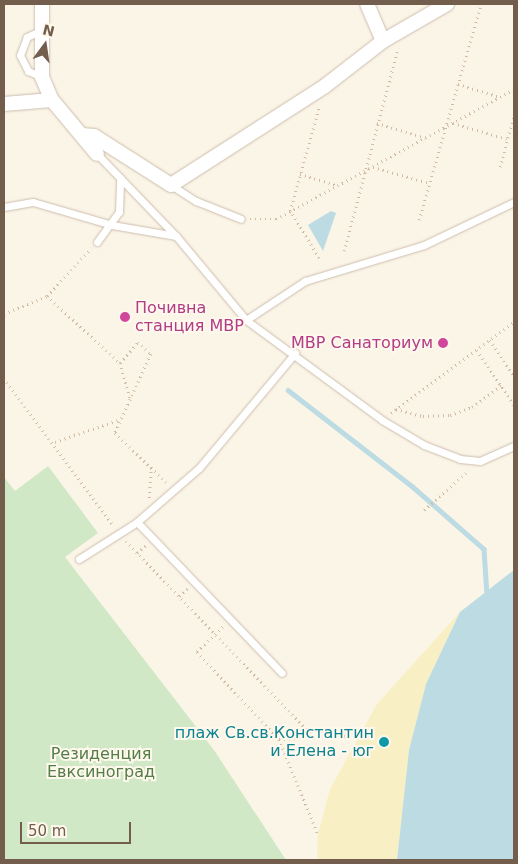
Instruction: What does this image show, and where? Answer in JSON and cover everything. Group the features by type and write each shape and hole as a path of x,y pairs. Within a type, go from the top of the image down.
{"street":[{"path":"42,4 42,77 52,100 97,154"},
{"path":"367,4 384,41"},
{"path":"82,135 94,136 172,185 325,86 384,41 447,4"},
{"path":"4,104 52,100"}],"lane":[{"path":"42,30 27,36 20,55 28,71 42,77"},
{"path":"97,154 176,236 246,320 295,353 382,420 424,445 480,462 514,446"},
{"path":"97,242 112,225 122,196 120,178"},
{"path":"172,185 196,202 241,220"},
{"path":"4,207 33,202 112,225 176,236"},
{"path":"246,320 305,281 424,245 514,202"},
{"path":"79,558 138,522 199,468 295,353"},
{"path":"138,522 282,673"}],"path":[{"path":"419,220 481,4"},
{"path":"344,251 404,28"},
{"path":"458,84 500,97"},
{"path":"319,258 290,211 325,86"},
{"path":"241,220 276,219 514,89"},
{"path":"500,167 514,115"},
{"path":"377,123 426,138"},
{"path":"453,123 508,139"},
{"path":"372,167 429,183"},
{"path":"300,174 338,186"},
{"path":"4,314 47,296 97,242"},
{"path":"47,296 120,363 130,400"},
{"path":"382,420 514,322"},
{"path":"490,340 514,376"},
{"path":"120,363 138,342 151,354 115,433 174,490"},
{"path":"477,350 514,405"},
{"path":"4,378 55,442 119,534 313,736"},
{"path":"396,409 423,416 450,415 472,407 501,386"},
{"path":"55,442 121,419"},
{"path":"424,510 440,493 480,462"},
{"path":"148,513 151,467"},
{"path":"215,634 197,652 279,739 318,834"},
{"path":"279,739 361,735"}],"green space":[{"name":"Резиденция Евксиноград","path":"48,466 98,533 65,557 214,750 286,860 4,860 4,477 15,491"}],"sand":[{"name":"плаж Св.св.Константин и Елена - юг","path":"460,612 426,684 409,750 397,860 317,860 318,834 330,789 377,704"}],"water":[{"path":"331,211 336,213 323,251 308,225"},
{"path":"514,570 514,860 397,860 409,750 426,684 460,612"}],"waterway":[{"path":"288,390 413,487 484,549 487,596"}],"place":[{"name":"Почивна станция МВР","path":"125,317"},
{"name":"МВР Санаториум","path":"443,343"},
{"name":"плаж Св.св.Константин и Елена - юг","path":"384,742"}]}
